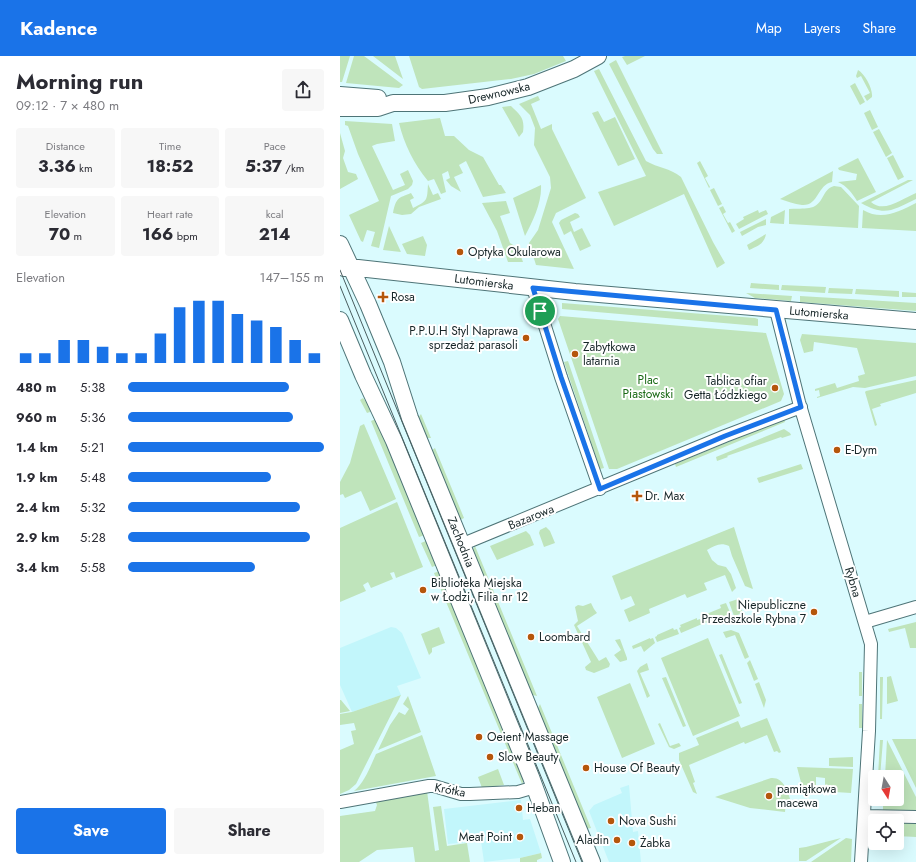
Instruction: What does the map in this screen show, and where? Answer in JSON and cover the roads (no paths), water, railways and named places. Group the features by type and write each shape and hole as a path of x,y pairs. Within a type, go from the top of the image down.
{"main road":[{"name":"Drewnowska","path":"340,95 378,98 393,103 445,103 497,95 528,87 572,70 598,56"},
{"name":"Drewnowska","path":"340,108 378,108 393,103"},
{"name":"Zachodnia","path":"340,244 346,268 392,362 410,418 592,862"},
{"name":"Lutomierska","path":"346,268 533,288 916,321"},
{"name":"Zachodnia","path":"340,320 363,375 394,441 535,787 562,862"}],"street":[{"path":"533,288 561,377 600,489"},
{"name":"Rybna","path":"776,310 801,407 870,640 871,661 861,862"},
{"name":"Bazarowa","path":"462,544 600,489 725,436 801,407"},
{"path":"865,622 916,607"},
{"name":"Krótka","path":"340,802 429,786 434,786 461,794 518,792 535,787"},
{"path":"864,816 916,817"}],"tram line":[{"path":"340,270 582,862"},
{"path":"340,286 576,862"}],"place":[{"name":"Optyka Okularowa","path":"460,252"},
{"name":"Rosa","path":"383,297"},
{"name":"P.P.U.H Styl Naprawa sprzedaż parasoli","path":"526,338"},
{"name":"Zabytkowa latarnia","path":"575,354"},
{"name":"Tablica ofiar Getta Łódzkiego","path":"775,388"},
{"name":"E-Dym","path":"837,450"},
{"name":"Dr. Max","path":"637,496"},
{"name":"Biblioteka Miejska w Łodzi, Filia nr 12","path":"423,590"},
{"name":"Niepubliczne Przedszkole Rybna 7","path":"814,612"},
{"name":"Loombard","path":"531,637"},
{"name":"Oeient Massage","path":"479,737"},
{"name":"Slow Beauty","path":"490,757"},
{"name":"House Of Beauty","path":"586,768"},
{"name":"pamiątkowa macewa","path":"769,796"},
{"name":"Heban","path":"519,808"},
{"name":"Nova Sushi","path":"611,821"},
{"name":"Meat Point","path":"520,837"},
{"name":"Aladin","path":"617,840"},
{"name":"Żabka","path":"632,843"}],"park label":[{"name":"Plac Piastowski","path":"648,387"}]}
